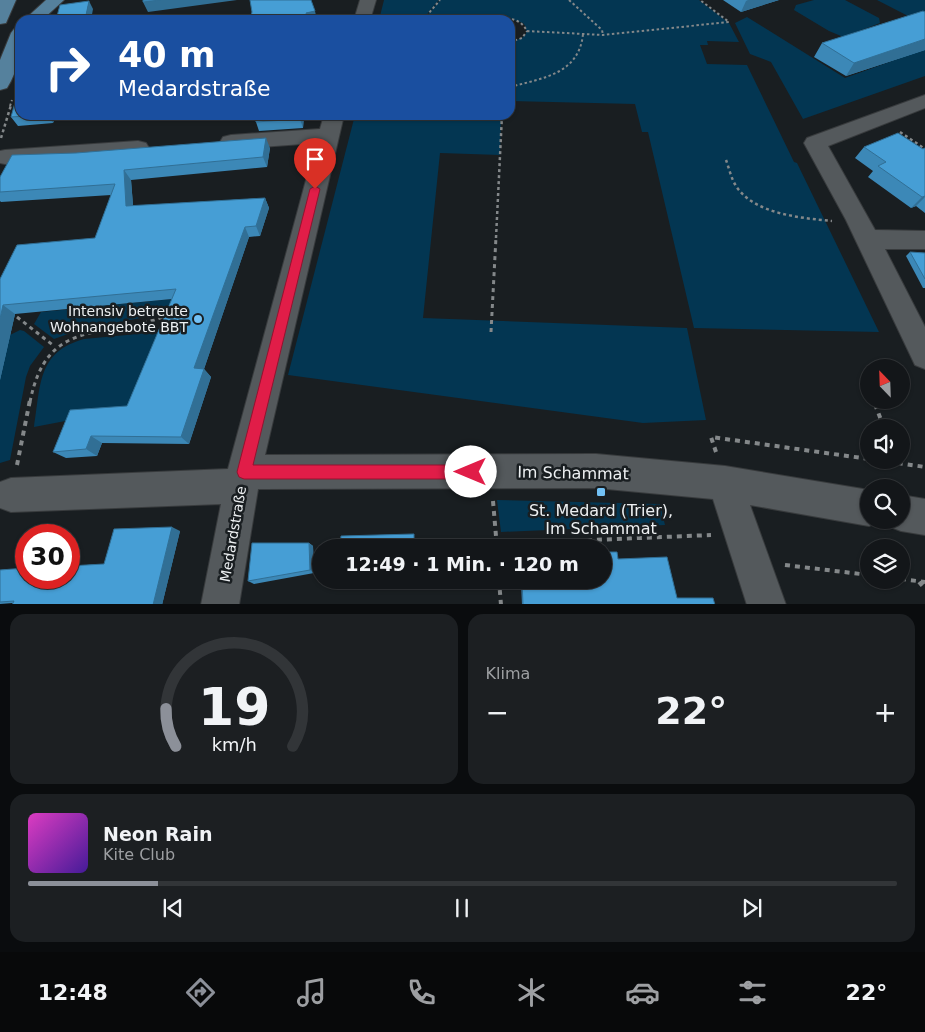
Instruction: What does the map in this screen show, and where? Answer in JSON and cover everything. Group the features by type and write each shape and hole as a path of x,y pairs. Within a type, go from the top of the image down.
{"main road":[{"path":"0,19 8,0"},
{"path":"28,15 35,0"},
{"path":"38,15 56,0"},
{"path":"0,84 15,46"}],"street":[{"path":"364,15 368,0"},
{"path":"925,101 815,143 862,230 925,356"},
{"path":"211,143 332,125"},
{"name":"Medardstraße","path":"220,604 243,479 332,125"},
{"path":"2,150 162,146"},
{"path":"862,230 925,240"},
{"name":"Im Schammat","path":"11,495 243,479 596,471 725,483 860,506"},
{"path":"725,483 766,604"},
{"path":"910,514 925,517"}],"path":[{"path":"426,15 440,0"},
{"path":"569,0 602,30 603,35"},
{"path":"527,31 603,35 729,22 700,0"},
{"path":"515,20 522,24 527,31"},
{"path":"515,40 522,38 527,31"},
{"path":"515,86 552,76 567,68 577,59 583,45 583,34"},
{"path":"2,150 12,99"},
{"path":"491,332 502,120"},
{"path":"726,160 736,187 755,203 788,214 842,222 862,230"},
{"path":"11,495 34,380 38,367 54,346 74,336 153,323 170,315"},
{"path":"17,317 54,346"},
{"path":"725,483 712,437 860,458"},
{"path":"910,464 925,467"},
{"path":"490,472 496,539"},
{"path":"612,547 748,549 784,565 860,574"},
{"path":"910,581 925,582"},
{"path":"918,582 925,589"},
{"path":"500,589 501,604"}],"shaded area":[{"path":"384,0 439,0 426,15 380,15"},
{"path":"440,0 699,0 729,23 739,42 707,41 708,45 700,45 707,64 747,65 879,332 694,328 648,132 642,132 635,104 515,101 515,40 526,34 526,27 523,23 515,20 515,15 427,15"},
{"path":"814,0 845,0 879,18 880,23 846,36 841,36 794,10 796,5"},
{"path":"877,0 925,0 925,18 910,17"},
{"path":"747,17 845,78 925,49 925,76 803,119 771,62 750,54 735,23"},
{"path":"354,120 501,120 500,155 440,153 423,318 687,328 706,420 643,423 288,375"},
{"path":"183,298 178,311 82,329 54,339 34,324 41,312"},
{"path":"20,330 44,347 30,366 26,377 10,460 0,463 0,379 10,335"},
{"path":"170,331 135,416 81,418 34,427 44,372 49,361 57,352 84,339"},
{"path":"497,500 660,504 665,525 501,532"}],"building":[{"path":"143,0 161,0 143,2"},
{"path":"250,0 311,0 315,11 306,13 307,15 251,15"},
{"path":"89,1 86,15 57,15 60,5"},
{"path":"923,11 925,12 925,39 854,63 822,43"},
{"path":"15,103 15,117 11,117"},
{"path":"256,120 285,120 256,122"},
{"path":"898,133 923,149 925,148 925,196 922,197 878,166 886,162 864,147"},
{"path":"266,138 263,157 124,170 126,206 265,198 256,226 245,227 194,368 204,369 181,437 91,436 86,449 53,452 70,410 127,406 176,289 3,305 0,319 0,279 17,245 95,238 115,184 0,192 0,177 12,155 76,153"},
{"path":"910,252 925,253 925,279"},
{"path":"172,527 153,604 12,604 14,601 0,602 0,570 15,569 15,589 80,589 80,565 104,564 114,529"},
{"path":"414,534 414,539 341,539 341,536"},
{"path":"252,543 309,543 310,570 248,581"},
{"path":"612,552 617,552 618,559 667,557 677,598 713,598 715,604 523,604 522,589 612,589"}],"place":[{"name":"Intensiv betreute Wohnangebote BBT","path":"198,319"},
{"name":"St. Medard (Trier), Im Schammat","path":"601,492"}],"route":[{"path":"315,189 244,472 471,472"}]}
